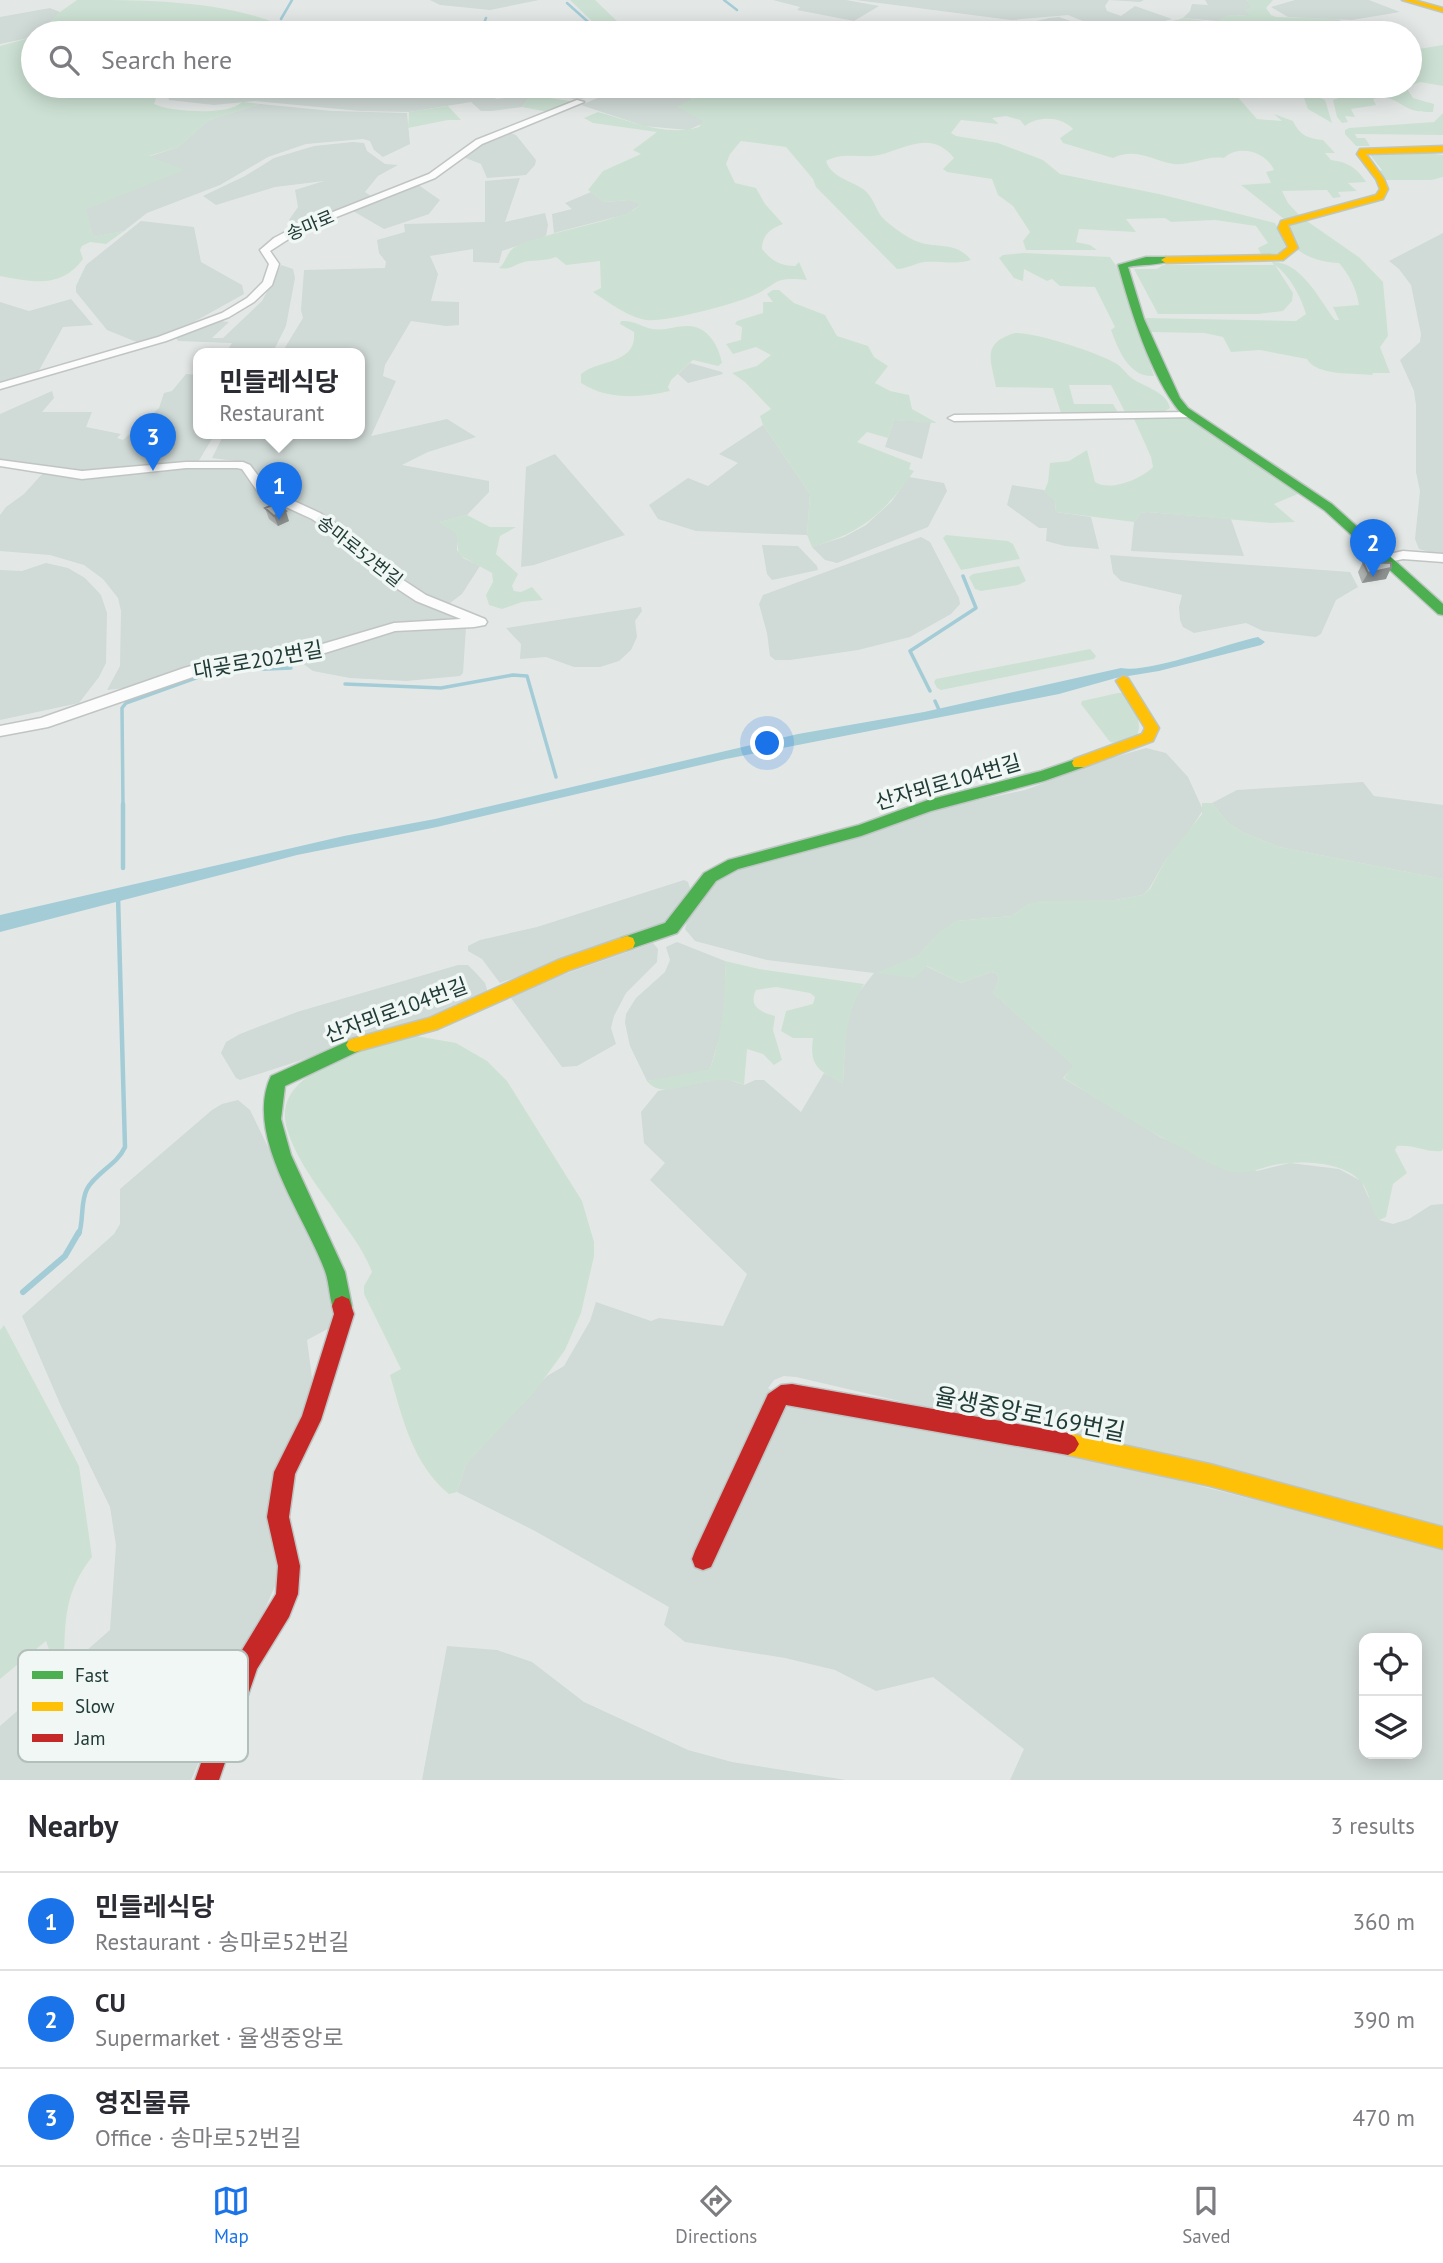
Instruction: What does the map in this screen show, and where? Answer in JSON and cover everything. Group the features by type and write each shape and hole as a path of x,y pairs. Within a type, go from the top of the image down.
{"street":[{"path":"1406,0 1443,10"},
{"name":"송마로","path":"0,386 123,351 230,314 254,300 269,285 275,268 265,250 277,240 318,220 432,176 479,142 580,102"},
{"path":"1443,149 1363,150 1361,154 1380,178 1384,190 1380,197 1284,223 1283,228 1293,248 1280,258 1146,260 1123,265 1139,318 1175,399 1190,415 1328,507 1443,611"},
{"path":"954,418 1190,415"},
{"name":"송마로52번길","path":"0,463 82,475 186,465 239,464 246,467 264,492 316,516 338,531 389,577 421,598 480,622"},
{"path":"1384,559 1403,555 1443,558"},
{"name":"대곶로202번길","path":"0,731 43,723 189,671 219,663 293,658 394,627 480,622"},
{"name":"산자뫼로104번길","path":"248,1661 287,1594 289,1566 278,1517 285,1472 312,1420 344,1314 335,1272 299,1199 282,1155 272,1119 277,1082 351,1046 432,1024 564,965 671,928 710,877 733,864 862,830 928,806 1044,776 1148,737 1152,728 1123,681"},
{"name":"율생중앙로169번길","path":"703,1559 775,1401 781,1395 792,1394 1127,1455 1292,1496 1443,1538"},
{"name":"산자뫼로104번길","path":"207,1780 213,1762"}],"shaded area":[{"path":"430,0 539,0 490,10 440,5"},
{"path":"773,0 846,0 879,6 854,21 797,10 800,7"},
{"path":"856,0 1109,0 1105,6 1107,11 1121,16 1135,6 1172,19 1083,21 1068,15 1011,20"},
{"path":"1109,0 1144,0 1140,2"},
{"path":"1205,0 1247,0 1253,8 1250,16 1230,15 1217,21 1183,18 1190,11 1192,4 1208,5"},
{"path":"1295,0 1369,0 1400,12 1352,20 1288,17 1271,7"},
{"path":"50,8 60,12 51,21 21,21 21,40 0,44 0,17"},
{"path":"1059,17 1070,21 1037,21"},
{"path":"529,98 522,107 492,111 481,111 471,102 409,112 360,111 255,101 214,105 169,100"},
{"path":"598,98 691,98 704,123 688,130 644,126 581,105"},
{"path":"260,104 332,111 407,113 410,144 383,157 374,150 370,141 363,139 306,144 268,157 220,185 147,213 124,231 93,237 85,209 183,170 148,157 178,147 209,120"},
{"path":"508,132 516,135 536,160 526,175 487,178 481,164 463,157 481,143"},
{"path":"364,143 367,151 385,164 398,165 378,176 365,192 374,198 298,226 289,220 298,207 295,190 324,181 275,187 216,205 203,196 245,176 274,158 314,146"},
{"path":"520,178 505,222 545,213 548,225 546,236 502,251 499,263 473,262 473,249 430,256 438,274 431,301 459,302 459,325 411,321 385,365 383,376 396,381 371,436 447,419 476,437 428,452 402,465 489,481 489,492 467,515 439,522 456,532 457,550 463,558 480,566 462,594 446,606 389,573 364,552 268,490 243,462 212,458 222,439 365,439 365,348 285,348 303,318 301,310 304,270 385,268 386,262 379,253 377,240 405,232 404,224 485,222 485,181"},
{"path":"417,184 440,200 429,214 384,229 353,211"},
{"path":"591,192 604,202 630,200 639,203 639,206 627,214 554,233 552,214 572,209 565,203"},
{"path":"141,221 194,227 201,262 242,285 244,294 174,333 139,343 107,330 76,292 76,286 86,265"},
{"path":"1443,233 1443,556 1419,549 1415,539 1420,491 1416,472 1416,405 1414,391 1400,360 1420,342 1421,334 1411,285 1389,261"},
{"path":"281,265 293,269 295,278 286,326 275,348 229,348 232,343 178,341 175,336 220,321 229,322 212,338 223,338 262,301"},
{"path":"71,299 93,325 63,327 37,374 0,384 0,302 29,311"},
{"path":"690,363 723,374 688,383 678,374"},
{"path":"186,374 193,375 193,439 212,439 198,462 94,473 0,461 0,414 52,391 54,398 42,412 92,412 86,427 121,434 117,438 123,440 159,408 164,393 172,391"},
{"path":"894,420 931,422 922,459 885,447"},
{"path":"763,425 810,494 807,535 696,531 658,519 649,505 688,478 708,486 738,463 719,454"},
{"path":"555,454 625,535 521,567 526,467"},
{"path":"218,465 241,468 267,499 316,520 361,558 459,619 394,624 303,653 204,663 125,688 107,690 120,666 121,611 118,598 103,579 84,565 50,555 0,551 0,515 43,473 82,478"},
{"path":"909,477 944,483 947,491 928,527 837,563 825,560 812,547 844,537 866,525 891,502"},
{"path":"1012,485 1044,490 1055,501 1056,512 1091,517 1099,549 1065,546 1046,541 1047,528 1039,528 1007,505"},
{"path":"1141,513 1231,519 1244,556 1131,551 1134,522"},
{"path":"921,537 930,542 959,598 960,604 951,614 910,637 858,650 790,660 775,660 770,656 759,604 763,595"},
{"path":"762,545 798,546 818,570 772,580 767,574"},
{"path":"1110,555 1350,572 1358,587 1336,600 1321,634 1316,637 1263,631 1246,623 1194,633 1183,627 1180,620 1182,595 1121,581 1113,573"},
{"path":"46,563 68,568 85,578 101,595 107,613 106,663 79,703 0,720 0,570 22,571"},
{"path":"641,607 642,611 635,621 637,637 631,650 619,661 600,667 574,667 546,657 520,659 521,644 506,628"},
{"path":"466,627 463,673 460,676 406,681 350,678 313,671 301,662 399,629"},
{"path":"1146,748 1166,753 1188,777 1203,810 1143,895 1115,900 1029,904 1011,916 956,921 933,939 919,955 898,965 926,966 961,983 991,972 997,974 999,980 993,993 1074,1066 1063,1078 1162,1138 1257,1171 1290,1163 1339,1169 1361,1181 1379,1220 1393,1224 1409,1219 1431,1205 1443,1204 1443,1527 796,1377 784,1376 774,1380 768,1388 790,1404 1093,1459 1443,1547 1443,1780 1010,1780 1024,1749 933,1677 876,1691 835,1670 785,1658 685,1642 664,1625 669,1607 535,1531 457,1492 466,1464 547,1376 564,1366 590,1321 596,1302 651,1321 659,1318 723,1326 747,1274 650,1180 665,1163 644,1143 641,1112 658,1091 724,1078 744,1085 755,1080 764,1080 801,1112 824,1073 843,1083 846,1023 855,997 874,973 767,960 695,941 685,929 687,921 723,873 931,810 1025,790"},
{"path":"1363,782 1374,796 1443,805 1443,879 1279,847 1242,832 1228,823 1212,803 1237,790"},
{"path":"684,880 690,888 670,921 500,983 482,959 468,951 468,946 480,940 537,927"},
{"path":"677,942 725,961 725,1004 720,1035 710,1069 706,1072 647,1081 630,1046 625,1023 626,1014 636,998 665,972 670,960 666,947"},
{"path":"653,943 658,949 657,962 626,993 614,1016 611,1028 616,1044 577,1066 562,1067 508,994"},
{"path":"458,965 468,965 485,983 488,993 450,1012 240,1080 236,1078 221,1053 226,1042 240,1034 297,1012"},
{"path":"238,1100 250,1110 328,1270 335,1325 307,1340 312,1378 281,1572 247,1650 87,1650 110,1630 116,1545 110,1507 61,1406 22,1316 114,1234 120,1224 120,1189 222,1104"},
{"path":"447,1646 497,1650 532,1662 584,1702 688,1750 732,1762 846,1780 422,1780"},
{"path":"18,1710 18,1762 199,1762 191,1780 0,1780 0,1726"}],"green space":[{"path":"77,0 163,2 220,8 270,21 51,21"},
{"path":"570,0 595,0 617,21 592,21"},
{"path":"1247,0 1273,0 1266,8 1276,17 1342,21 1215,21 1230,15 1249,16 1245,9 1252,7"},
{"path":"1183,18 1206,21 1177,20"},
{"path":"21,40 21,98 156,98 154,104 186,111 213,111 242,102 260,104 209,120 178,147 149,156 185,170 86,209 93,237 124,231 106,244 90,242 82,246 80,250 83,259 65,275 45,281 0,276 0,46"},
{"path":"1443,45 1443,86 1422,82 1422,48"},
{"path":"529,98 550,98 571,103 548,112 522,107"},
{"path":"693,98 1239,98 1257,119 1282,121 1274,114 1293,121 1305,135 1323,140 1335,153 1325,153 1331,160 1352,166 1366,182 1348,183 1357,191 1338,192 1341,197 1333,198 1327,190 1282,191 1299,215 1284,219 1241,185 1271,183 1266,172 1274,170 1265,159 1252,152 1237,151 1224,158 1179,164 1136,154 1113,158 1063,143 1060,138 1073,129 1056,120 1036,120 1025,126 1020,120 1006,116 992,118 999,124 961,120 951,133 956,136 998,143 1043,160 1060,174 1159,194 1275,223 1287,245 1279,253 1262,256 1258,248 1268,243 1256,226 1215,220 1171,222 1165,218 1126,219 1136,232 1079,229 1076,242 1090,245 1097,250 1026,250 1023,241 1030,232 1013,206 998,195 992,179 947,172 943,169 954,158 936,144 918,143 879,155 839,156 826,161 837,175 866,192 881,216 902,233 923,243 959,250 971,260 954,263 925,262 897,269 816,187 813,179 786,147 741,141 730,154 726,164 735,183 756,188 765,204 783,224 768,233 762,249 780,264 795,266 799,262 807,280 781,280 761,292 730,304 683,316 646,320 625,312 593,292 601,288 600,261 566,265 556,257 499,268 515,247 618,216 639,206 630,200 604,202 588,190 603,171 641,154 633,150 657,132 593,123 584,118 598,112 661,129 686,130 699,127 703,121 677,107"},
{"path":"1304,98 1325,100 1332,123 1308,109"},
{"path":"1376,98 1373,99 1376,105 1351,109 1355,117 1345,116 1348,122 1342,123 1337,117 1333,100"},
{"path":"1387,98 1413,98 1434,104 1433,112 1415,111"},
{"path":"448,106 461,120 408,128 409,112"},
{"path":"1443,113 1443,135 1355,134 1357,138 1365,138 1370,146 1356,146 1345,134 1345,130 1349,128 1434,122"},
{"path":"1419,152 1443,155 1443,177 1432,180 1385,180 1378,171 1382,170 1371,156 1371,154"},
{"path":"1304,219 1360,258 1383,282 1388,336 1380,347 1390,373 1336,373 1319,368 1307,359 1260,350 1231,352 1223,337 1204,333 1150,332 1144,318 1296,321 1306,314 1294,287 1275,265 1293,293 1292,301 1283,311 1258,314 1158,314 1134,269 1157,269 1163,265 1282,263 1300,274 1335,320 1339,320 1333,307 1359,305 1356,293 1339,263 1312,258 1291,242 1286,224"},
{"path":"1024,253 1110,257 1117,267 1154,376 1138,372 1126,361 1111,330 1115,327 1095,287 1060,286 1052,279 1047,281 1024,269 1023,281 1014,278 999,258 1003,255"},
{"path":"779,290 794,303 825,315 837,336 868,346 874,357 888,366 875,383 890,391 909,395 912,409 937,423 894,420 888,438 867,432 857,442 911,463 909,469 914,471 892,499 870,520 845,535 812,547 807,535 810,494 763,425 760,416 771,409 745,382 732,373 757,366 771,355 756,347 733,354 726,344 741,340 742,327 735,324 763,313 763,302 773,302 767,294"},
{"path":"621,321 657,329 687,326 700,329 715,344 722,363 718,366 693,360 671,380 668,387 670,391 624,396 591,389 581,383 581,374 615,360 630,350 634,332 620,324"},
{"path":"1015,333 1052,339 1109,359 1133,379 1165,398 1170,408 1165,411 1126,414 1111,385 1069,385 1074,404 1113,404 1119,414 1061,413 1053,388 996,387 991,361 993,347 1004,337"},
{"path":"1134,419 1191,419 1300,493 1274,504 1295,522 1271,523 1148,512 1141,513 1134,522 1056,512 1055,501 1044,492 1050,463 1069,461 1087,450 1095,482 1109,486 1125,483 1153,467"},
{"path":"467,515 490,527 516,527 500,536 496,554 518,574 512,586 514,591 521,592 532,587 543,600 522,602 502,609 489,605 486,595 493,582 492,573 459,555 456,533 438,522"},
{"path":"946,535 1008,541 1013,544 1020,559 961,570 943,538"},
{"path":"1019,566 1026,581 1018,585 981,591 975,589 969,577 973,574"},
{"path":"1090,649 1096,656 1094,659 941,690 934,682 936,679"},
{"path":"1124,693 1133,708 1139,729 1137,735 1115,743 1110,742 1081,704 1082,701"},
{"path":"1202,803 1212,803 1228,823 1242,832 1279,847 1443,879 1443,1148 1442,1151 1436,1151 1397,1146 1395,1150 1407,1173 1393,1184 1386,1217 1379,1220 1364,1186 1344,1170 1320,1164 1295,1163 1248,1172 1232,1172 1207,1162 1108,1106 1064,1078 1073,1066 993,993 999,980 997,974 991,972 961,983 927,966 915,978 875,973 919,955 939,932 956,921 1011,916 1039,901 1115,900 1143,895 1150,889 1166,859 1202,814"},
{"path":"725,961 759,969 864,984 849,1020 843,1083 822,1071 814,1062 813,1038 793,1038 781,1031 786,1011 813,1004 815,997 810,993 776,987 756,990 754,1001 757,1008 775,1016 773,1030 782,1060 774,1065 763,1054 747,1049 744,1085 717,1080 665,1090 655,1088 647,1081 710,1069 722,1016"},
{"path":"416,1036 456,1043 487,1061 507,1081 582,1201 594,1242 594,1256 581,1313 565,1350 533,1394 466,1464 457,1492 449,1494 426,1469 404,1423 390,1375 401,1369 364,1294 364,1286 372,1272 353,1237 304,1166 286,1125 286,1105 295,1088 311,1074 355,1054"},
{"path":"4,1325 79,1466 92,1557 71,1595 65,1650 49,1650 46,1641 35,1650 18,1650 18,1664 0,1679 0,1330"}],"water":[{"path":"1258,637 1265,642 1159,671 1116,678 1059,694 726,759 437,827 297,855 0,932 0,915 344,836 435,819 798,734 924,712 1121,668 1150,667"}],"building":[{"path":"277,503 286,511 274,516 265,508"},
{"path":"1363,562 1391,563 1391,568 1368,573"}],"waterway":[{"path":"281,19 292,0"},
{"path":"724,0 737,10"},
{"path":"567,3 587,21"},
{"path":"930,691 910,651 976,608 963,576"},
{"path":"123,805 122,708 126,703 215,671 291,668"},
{"path":"345,684 441,688 513,675 527,676 556,777"},
{"path":"935,701 940,712"},
{"path":"123,805 123,868"},
{"path":"79,1234 87,1189 117,1159 125,1147 118,896"},
{"path":"23,1292 65,1256 79,1232"}],"traffic: fast":[{"path":"1166,260 1146,260 1123,265 1139,319 1175,399 1184,410 1328,507 1443,611"},
{"path":"627,943 671,928 710,877 733,864 861,830 928,806 1044,776 1079,763"},
{"path":"342,1306 335,1272 282,1155 272,1119 277,1081 355,1045"}],"traffic: slow":[{"path":"1406,0 1443,10"},
{"path":"1166,260 1280,258 1293,248 1283,228 1284,223 1380,197 1384,189 1380,179 1361,154 1363,151 1443,149"},
{"path":"1079,763 1148,737 1152,728 1123,681"},
{"path":"355,1045 432,1024 564,965 627,943"},
{"path":"1068,1444 1210,1475 1443,1538"}],"traffic: jam":[{"path":"248,1661 281,1609 287,1594 289,1566 278,1517 285,1472 311,1420 344,1314 342,1306"},
{"path":"703,1559 775,1401 781,1395 792,1394 1068,1444"},
{"path":"207,1780 213,1762"}],"place":[{"name":"영진물류","path":"153,471"},
{"name":"민들레식당","path":"279,520"},
{"name":"CU","path":"1373,577"}]}
